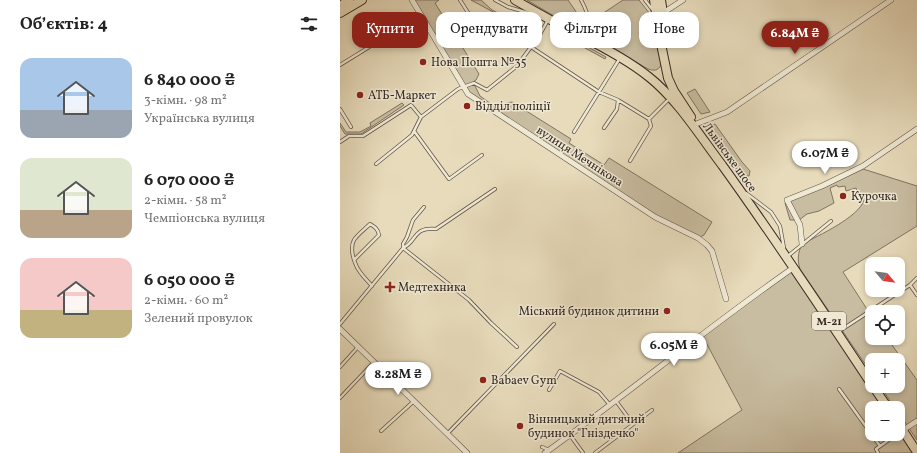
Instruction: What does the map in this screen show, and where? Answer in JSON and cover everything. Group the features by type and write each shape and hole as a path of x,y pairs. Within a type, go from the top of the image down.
{"highway":[{"path":"340,6 349,0"},
{"path":"340,14 362,0"},
{"name":"Львівське шосе","path":"515,0 548,19"},
{"path":"654,0 662,12"},
{"name":"М-21","path":"661,0 662,12"},
{"name":"Львівське шосе","path":"603,48 636,67 649,77 671,99 704,141 737,187 865,374"},
{"name":"М-21","path":"662,48 668,78 674,91 700,122 704,141"},
{"path":"905,437 917,452"}],"street":[{"name":"вулиця Мечнікова","path":"412,0 419,12"},
{"path":"662,12 683,0"},
{"path":"700,122 727,112 891,0"},
{"name":"вулиця Мечнікова","path":"428,27 468,94 655,217 698,238 710,247 726,299"},
{"path":"802,244 800,225 787,200 822,186 863,166 917,129"},
{"path":"547,452 793,268"},
{"path":"340,329 468,453"},
{"path":"905,427 917,421"}],"lane":[{"path":"460,0 468,12"},
{"path":"495,0 508,7 548,19 542,30"},
{"path":"581,0 586,12"},
{"path":"645,0 662,12"},
{"path":"340,65 368,48"},
{"path":"376,164 412,135 421,117 458,89 474,83 487,90 517,66 530,48"},
{"path":"533,48 599,92 618,100 648,119 651,126 630,161"},
{"path":"574,132 620,58"},
{"path":"648,119 666,101 671,99"},
{"path":"604,128 617,109 618,100"},
{"path":"340,142 349,136 363,136 411,105 421,117"},
{"path":"340,109 352,127"},
{"path":"414,131 449,179 482,155"},
{"path":"737,187 771,212 780,226 786,257 831,221"},
{"path":"340,324 403,248 407,247 418,232 430,228 436,229 495,189"},
{"path":"403,248 403,244 413,220 424,207"},
{"path":"354,260 379,235 374,226 370,224 354,240 352,245 352,252 354,260 356,266 372,286"},
{"path":"403,248 468,300 491,324 517,347"},
{"path":"837,332 910,285 917,278"},
{"path":"910,285 917,295"},
{"path":"447,433 554,324"},
{"path":"340,367 359,347"},
{"path":"340,398 374,362"},
{"path":"549,390 560,371 598,392 610,405"},
{"path":"839,389 880,446"},
{"path":"381,431 414,400"},
{"path":"616,401 633,424"},
{"path":"595,453 652,410"},
{"path":"570,435 582,453"},
{"path":"878,453 876,449 886,441"},
{"path":"542,446 547,452"}],"shaded area":[{"path":"412,0 439,0 435,3 441,12 436,12 436,40 428,27 428,12 419,12"},
{"path":"471,0 481,0 496,12 493,12"},
{"path":"527,0 568,0 576,12 550,12 550,14"},
{"path":"623,0 639,0 648,12 639,12 639,48 659,48 660,67 654,70 648,69 612,48 631,48 631,12 605,12"},
{"path":"441,48 463,48 479,74 473,82 480,96 501,111 507,103 512,102 571,139 569,143 604,165 609,158 712,222 704,235 698,238 655,217 468,94"},
{"path":"585,48 590,48 606,57 605,59"},
{"path":"695,89 710,112 701,114 687,93"},
{"path":"402,103 404,105 361,134 345,134 340,126 340,123 346,132 360,132 371,126 370,123"},
{"path":"715,124 750,171 749,176 741,176 709,127"},
{"path":"863,169 917,186 917,226 843,272 865,306 865,345 892,345 898,353 865,353 865,364 800,269 798,256 802,244 846,219 861,206 864,200 859,197 856,188 846,191 845,186 838,187 837,185 830,188 834,203 819,211 807,214 799,220 790,220 785,203 823,188"},
{"path":"791,270 865,380 865,393 874,393 879,401 865,401 865,441 905,441 905,440 914,453 678,453 742,410 702,335"},
{"path":"905,363 917,380 917,440 905,422 905,401 890,401 885,393 905,393"}],"place":[{"name":"Нова Пошта №35","path":"423,62"},
{"name":"АТБ-Маркет","path":"360,95"},
{"name":"Відділ поліції","path":"467,106"},
{"name":"Курочка","path":"843,196"},
{"name":"Медтехника","path":"390,287"},
{"name":"Міський будинок дитини","path":"667,311"},
{"name":"Babaev Gym","path":"483,380"},
{"name":"Вінницький дитячий будинок \"Гніздечко\"","path":"520,426"}]}
